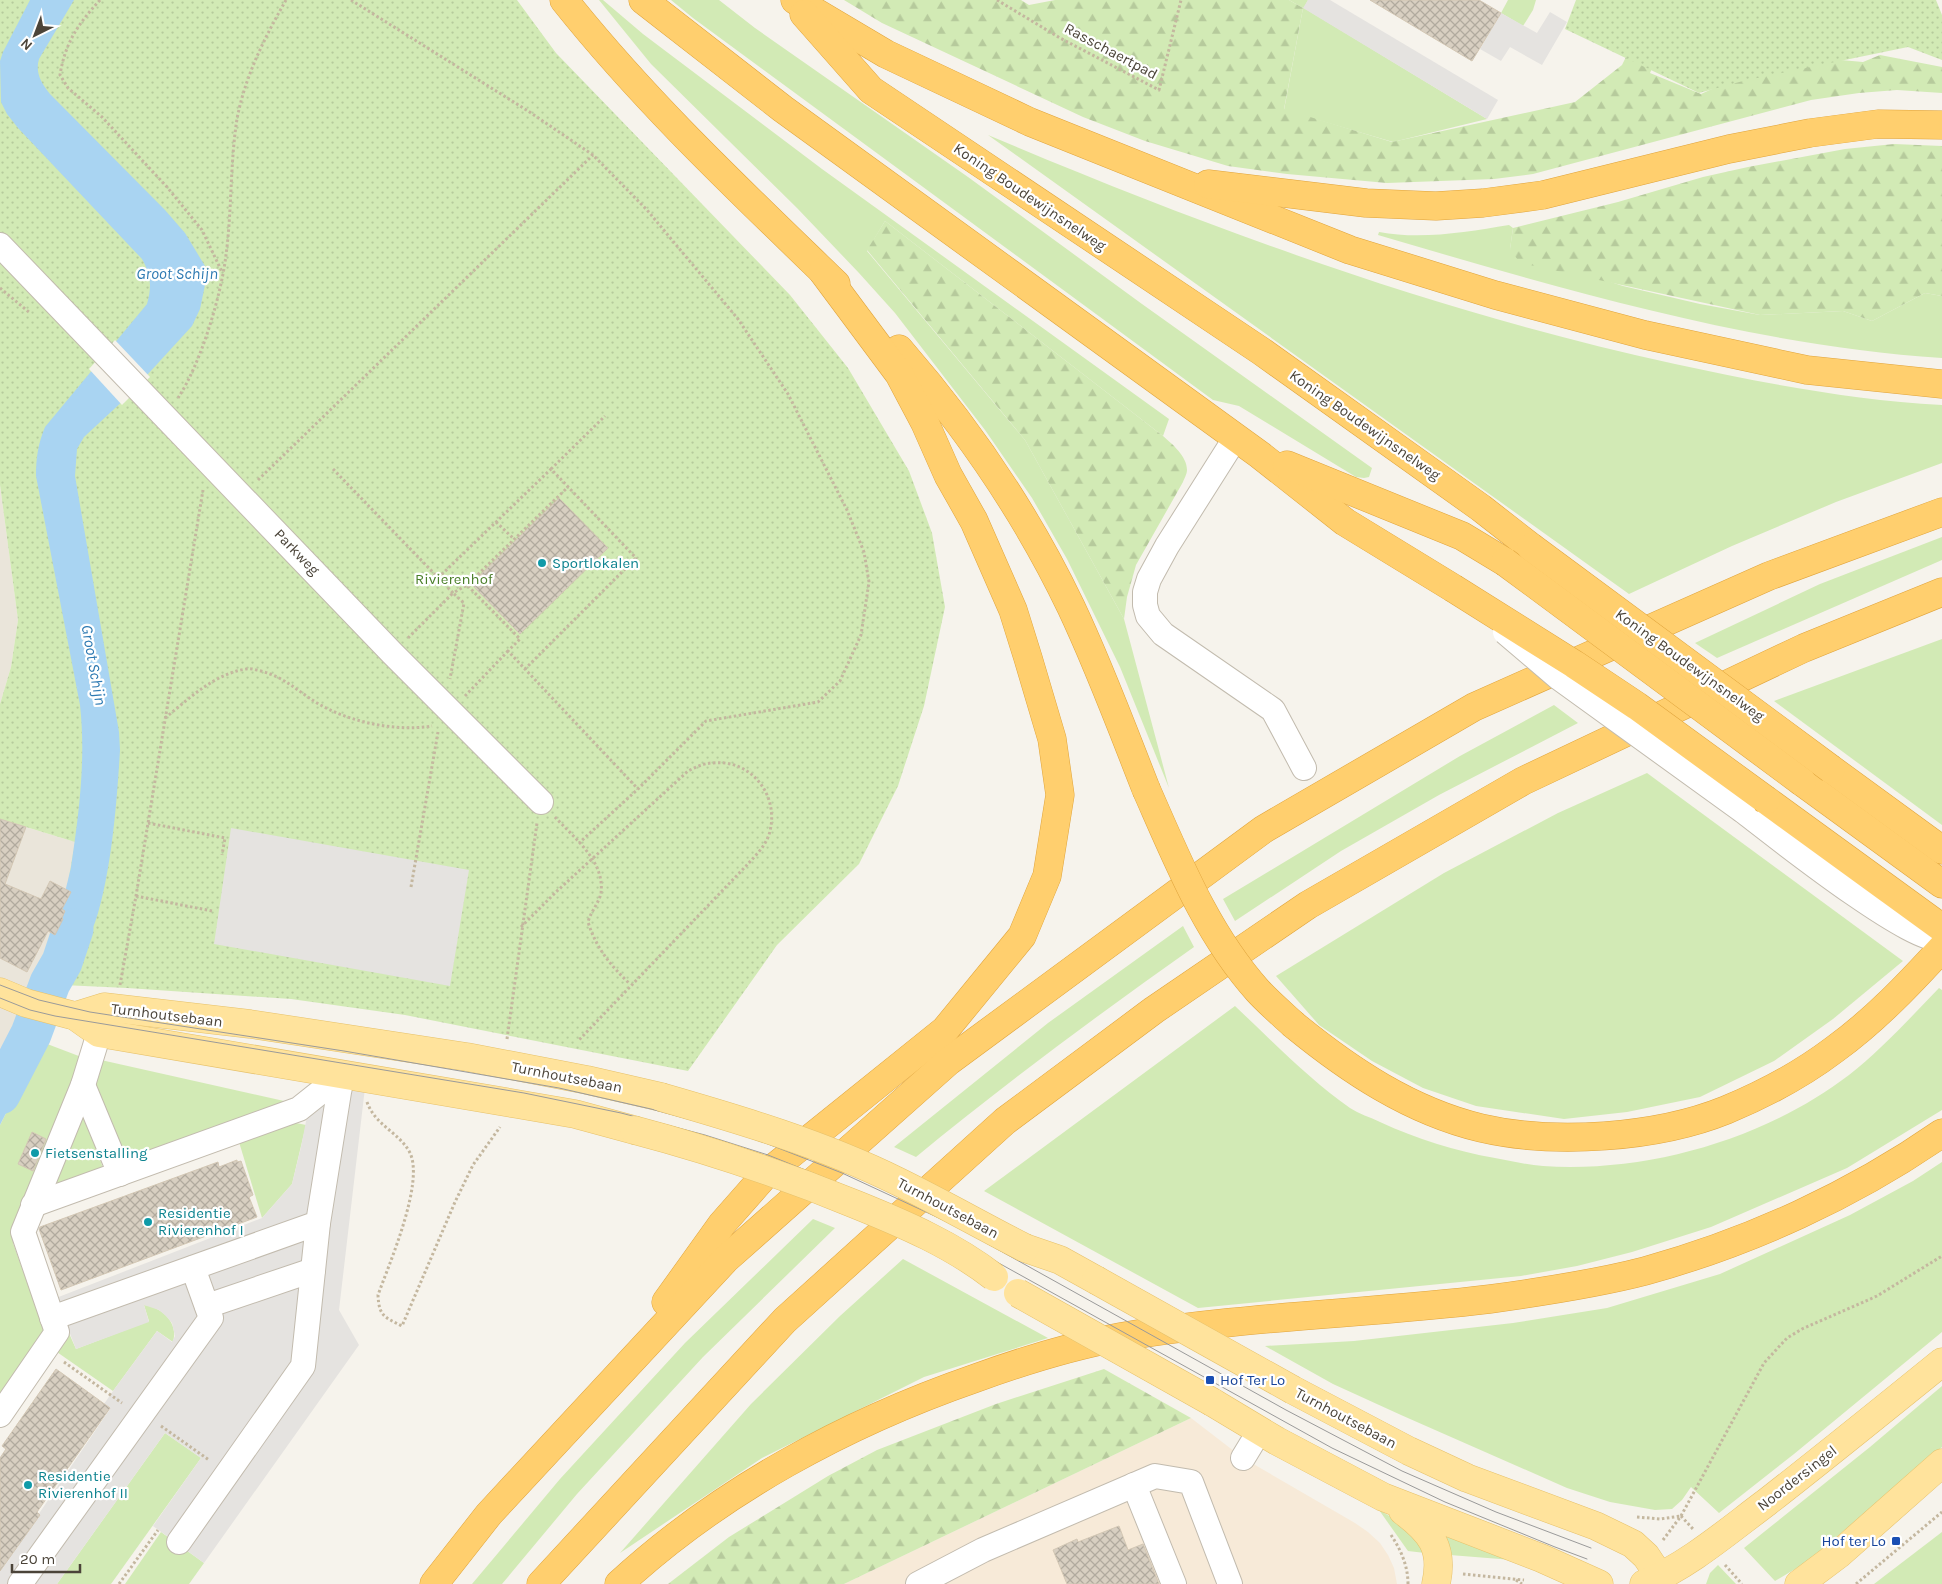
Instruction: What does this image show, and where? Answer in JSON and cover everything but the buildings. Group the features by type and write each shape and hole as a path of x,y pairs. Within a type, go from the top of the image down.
{"highway":[{"path":"564,0 602,48 689,142 882,330 934,390 999,479 1037,542 1070,606 1102,677 1146,789 1177,860 1209,924 1258,992 1328,1053 1365,1079 1406,1100 1444,1116 1480,1128 1517,1134 1555,1137 1594,1136 1665,1127 1725,1110 1809,1067 1864,1026 1911,982 1942,948"},
{"path":"643,0 783,109 1236,437 1345,522 1574,664 1637,706 1755,806 1868,889 1942,928"},
{"path":"793,0 886,54 1030,122 1350,250 1421,274 1645,335 1807,370 1942,384"},
{"name":"Koning Boudewijnsnelweg","path":"793,0 871,90 1269,357 1481,508 1530,547 1942,850"},
{"path":"1171,180 1366,203 1436,206 1483,203 1543,194 1720,151 1810,133 1878,124 1942,125"},
{"path":"601,1394 722,1224 766,1174 945,1030 1022,936 1047,876 1060,795 1052,739 1013,610 974,521 948,475 925,423 899,374 823,272"},
{"path":"1260,455 1462,536 1505,562 1942,884"},
{"path":"434,1584 489,1514 726,1260 949,1061 1264,829 1474,706 1769,576 1942,512"},
{"path":"541,1584 785,1320 1005,1121 1154,1010 1308,905 1523,781 1804,648 1942,592"},
{"path":"619,1584 648,1557 695,1522 748,1486 821,1444 901,1406 999,1369 1079,1346 1129,1336 1262,1318 1490,1299 1572,1286 1644,1271 1711,1250 1821,1204 1942,1133"}],"main road":[{"path":"0,992 26,1003 66,1014"},
{"name":"Turnhoutsebaan","path":"66,1014 104,1007 250,1024 467,1057 587,1080 661,1097 738,1119 847,1159 896,1180 1025,1248 1060,1260 1293,1390 1409,1451 1468,1478 1596,1526 1632,1544 1646,1556 1654,1568 1652,1582"},
{"name":"Turnhoutsebaan","path":"66,1014 99,1033 565,1113 686,1144 750,1164 885,1216 958,1252 1018,1293 1260,1430 1383,1497 1541,1558 1599,1584"},
{"name":"Noordersingel","path":"1652,1582 1722,1536 1942,1362"},
{"path":"1799,1584 1839,1554 1942,1464"},
{"path":"1383,1497 1419,1523 1437,1548 1438,1572 1436,1584"}],"street":[{"name":"Parkweg","path":"0,245 392,653 541,802"},
{"path":"1236,437 1167,546 1149,579 1145,592 1145,605 1148,616 1163,634 1272,710 1304,768"},
{"path":"1868,889 1899,924 1938,940 1942,939"},
{"path":"0,1415 57,1332 23,1232 83,1085 99,1033"},
{"path":"33,1205 299,1109 343,1074"},
{"path":"179,1542 303,1366 318,1223 343,1074"},
{"path":"83,1085 120,1174"},
{"path":"52,1318 318,1223"},
{"path":"20,1584 211,1318 193,1268"},
{"path":"207,1306 313,1270"},
{"path":"1243,1458 1260,1430"},
{"path":"918,1584 983,1550 1156,1476 1191,1482 1230,1584"},
{"path":"1134,1485 1174,1584"}],"path":[{"path":"100,0 83,18 63,54 60,75 68,88 102,117 167,187 202,230 222,272"},
{"path":"165,417 194,368 209,328 226,256 237,120 242,97 257,57 286,0"},
{"path":"351,0 593,155 647,210 692,261 738,319 783,387 847,510 864,552 869,582 861,635 840,681 818,702 706,721 638,789 579,843"},
{"name":"Rasschaertpad","path":"997,0 1060,38 1159,90 1181,0"},
{"path":"242,495 593,155"},
{"path":"0,288 6,294"},
{"path":"438,578 605,416"},
{"path":"120,986 208,462"},
{"path":"333,469 452,593 464,603 447,693 450,712"},
{"path":"524,669 636,558 551,469"},
{"path":"392,653 452,593 467,585 568,487"},
{"path":"496,522 514,539"},
{"path":"450,712 520,639 467,585"},
{"path":"508,651 638,789"},
{"path":"165,718 212,682 226,674 248,668 277,676 318,703 370,723 399,728 440,725 411,887"},
{"path":"522,926 556,892 688,771 714,762 742,768 758,779 768,797 772,818 770,832 765,844 746,866 630,984 579,1040"},
{"path":"541,802 594,859 600,874 601,890 599,899 588,922 591,932 604,956 630,984"},
{"path":"506,1045 541,802"},
{"path":"148,823 225,838 222,856"},
{"path":"136,896 212,911"},
{"path":"368,1094 367,1102 375,1118 401,1140 411,1154 414,1179 410,1204 378,1295 378,1308 384,1317 402,1326 455,1202 473,1165 504,1121"},
{"path":"1681,1516 1764,1363 1787,1338 1802,1328 1877,1296 1942,1256"},
{"path":"45,1349 227,1474"},
{"path":"1856,1584 1942,1512"},
{"path":"119,1584 159,1528 179,1542"},
{"path":"1408,1572 1408,1584"},
{"path":"1516,1580 1522,1584"}],"shaded area":[{"path":"1308,0 1330,0 1498,100 1487,119 1303,8"},
{"path":"1550,12 1567,22 1542,65 1510,47 1501,61 1480,49 1501,13 1537,33"},
{"path":"0,485 18,620 11,667 0,704"},
{"path":"0,819 75,842 63,919 0,1057"},
{"path":"231,828 469,870 450,986 214,944"},
{"path":"316,1070 366,1079 339,1310 359,1345 204,1563 153,1526 201,1458 165,1433 57,1584 0,1584 0,1571 110,1409 104,1404 113,1391 157,1331 172,1342 175,1336 172,1323 166,1316 159,1310 144,1305 149,1322 76,1349 56,1298 262,1218 292,1184"},
{"path":"1191,1418 1243,1458 1368,1532 1380,1543 1388,1555 1394,1568 1397,1584 844,1584"}],"green space":[{"name":"Rivierenhof","path":"0,0 517,0 556,53 790,295 848,368 909,471 932,533 945,607 924,706 898,786 859,864 777,945 688,1071 405,1015 291,999 63,985 37,975 63,919 75,842 0,819 0,704 11,667 18,620 0,485"},
{"path":"599,0 603,0 643,34 822,169 1169,419 1163,436 885,221 867,251 1025,440 1124,619 1169,788 1120,667 1067,559 1032,498 985,430 895,313 797,208 651,64"},
{"path":"671,0 719,0 755,28 968,177 1372,468 1369,477 1356,477 1239,406 1213,400"},
{"path":"844,0 1021,0 1029,5 1055,0 1289,0 1303,8 1284,109 1392,142 1575,102 1622,65 1654,0 1680,5 1650,73 1701,94 1747,73 1808,57 1863,62 1880,55 1942,67 1942,93 1897,90 1811,100 1533,174 1494,179 1387,183 1287,174 1228,166 1145,141 1083,117 882,23"},
{"path":"1289,0 1308,0 1304,8 1487,119 1393,142 1284,110 1303,8"},
{"path":"1508,0 1536,0 1533,10 1523,26 1501,13"},
{"path":"1576,0 1936,0 1942,15 1942,60 1908,47 1743,81 1699,93 1565,29"},
{"path":"988,135 1072,170 1241,235 1327,266 1500,320 1587,343 1741,378 1841,395 1942,405 1942,463 1836,502 1732,546 1629,594"},
{"path":"1894,144 1942,146 1942,296 1925,293 1872,321 1843,311 1760,315 1520,263 1510,249 1513,228 1618,202 1703,177 1748,167 1845,149"},
{"path":"885,221 1163,436 1182,455 1187,470 1186,475 1136,565 1127,597 1124,619 1025,440 867,250"},
{"path":"1509,225 1513,228 1510,249 1623,286 1700,304 1760,315 1843,311 1872,321 1925,293 1942,296 1942,358 1798,341 1727,328 1586,294 1378,235 1379,232 1411,235 1444,234"},
{"path":"1942,537 1942,560 1717,658 1695,643 1820,584"},
{"path":"1942,639 1942,825 1774,701"},
{"path":"1554,705 1578,723 1439,795 1341,851 1235,921 1223,899 1460,756"},
{"path":"1647,773 1903,961 1833,1019 1774,1061 1700,1097 1627,1112 1564,1119 1476,1106 1423,1088 1372,1061 1319,1025 1276,976 1444,873 1558,813"},
{"path":"1183,926 1194,947 1053,1049 916,1157 894,1147 1048,1023"},
{"path":"1939,988 1942,990 1942,1110 1847,1168 1711,1227 1632,1252 1577,1266 1521,1276 1198,1308 984,1191 1235,1006 1320,1085 1361,1114 1422,1139 1465,1152 1531,1165 1583,1167 1623,1164 1664,1157 1704,1147 1743,1134 1781,1117 1816,1098 1849,1075 1884,1044"},
{"path":"42,1042 84,1058 15,1228 13,1243 45,1332 0,1398 0,1125"},
{"path":"101,1060 293,1103 126,1161 93,1086"},
{"path":"83,1110 103,1168 51,1190"},
{"path":"291,1122 306,1125 292,1184 262,1218 239,1142"},
{"path":"1942,1162 1942,1332 1719,1513 1691,1487 1682,1500 1672,1509 1655,1510 1610,1502 1567,1488 1333,1384 1265,1346 1354,1341 1513,1323 1607,1308 1720,1274 1850,1215 1913,1181"},
{"path":"813,1219 835,1228 703,1357 577,1494 502,1584 472,1584 560,1479 685,1343"},
{"path":"903,1259 1048,1338 924,1377 762,1458 620,1553 751,1404 840,1316"},
{"path":"144,1305 157,1309 168,1317 174,1328 173,1342 157,1331 113,1391 54,1350 68,1331 76,1349 149,1321"},
{"path":"1104,1369 1191,1418 844,1584 668,1584 729,1537 828,1476 877,1450 996,1404"},
{"path":"1942,1386 1942,1447 1807,1562 1775,1581 1744,1548 1870,1447"},
{"path":"165,1433 201,1458 111,1584 57,1584"},
{"path":"1379,1510 1414,1530 1425,1553 1408,1551"},
{"path":"1442,1526 1525,1561 1450,1555"},
{"path":"161,1532 204,1563 189,1584 125,1584"},
{"path":"1942,1532 1942,1584 1874,1584"},
{"path":"1718,1565 1736,1584 1706,1584 1710,1573"}],"water":[{"name":"Groot Schijn","path":"30,0 74,0 39,59 38,73 42,82 50,94 165,210 185,233 205,266 205,285 200,309 192,326 126,398 84,437 77,449 75,476 119,732 120,750 113,832 103,894 91,932 63,985 37,975 63,919 63,902 71,867 79,807 82,725 80,705 36,476 37,457 45,427 147,304 150,287 149,276 142,259 18,128 7,114 1,102 0,61"},
{"path":"13,1031 42,1042 0,1125 0,1057"}],"pier":[{"path":"115,340 150,377 122,405 89,369"}],"waterway":[{"name":"Groot Schijn","path":"0,1094 31,1034 50,983 62,962 73,929"}],"tram line":[{"path":"0,985 39,1000 90,1012 344,1051 559,1088 651,1109 725,1129 768,1144 842,1173 954,1225 1286,1410 1402,1471 1496,1512 1591,1548"},
{"path":"0,998 30,1010 55,1016 524,1093 621,1113 705,1135 768,1155 860,1192 941,1231 1332,1448 1445,1502 1587,1559"}],"place":[{"name":"Sportlokalen","path":"542,563"},
{"name":"Fietsenstalling","path":"35,1153"},
{"name":"Residentie Rivierenhof I","path":"148,1222"},
{"name":"Hof Ter Lo","path":"1210,1380"},
{"name":"Residentie Rivierenhof II","path":"28,1485"},
{"name":"Hof ter Lo","path":"1896,1541"}]}
